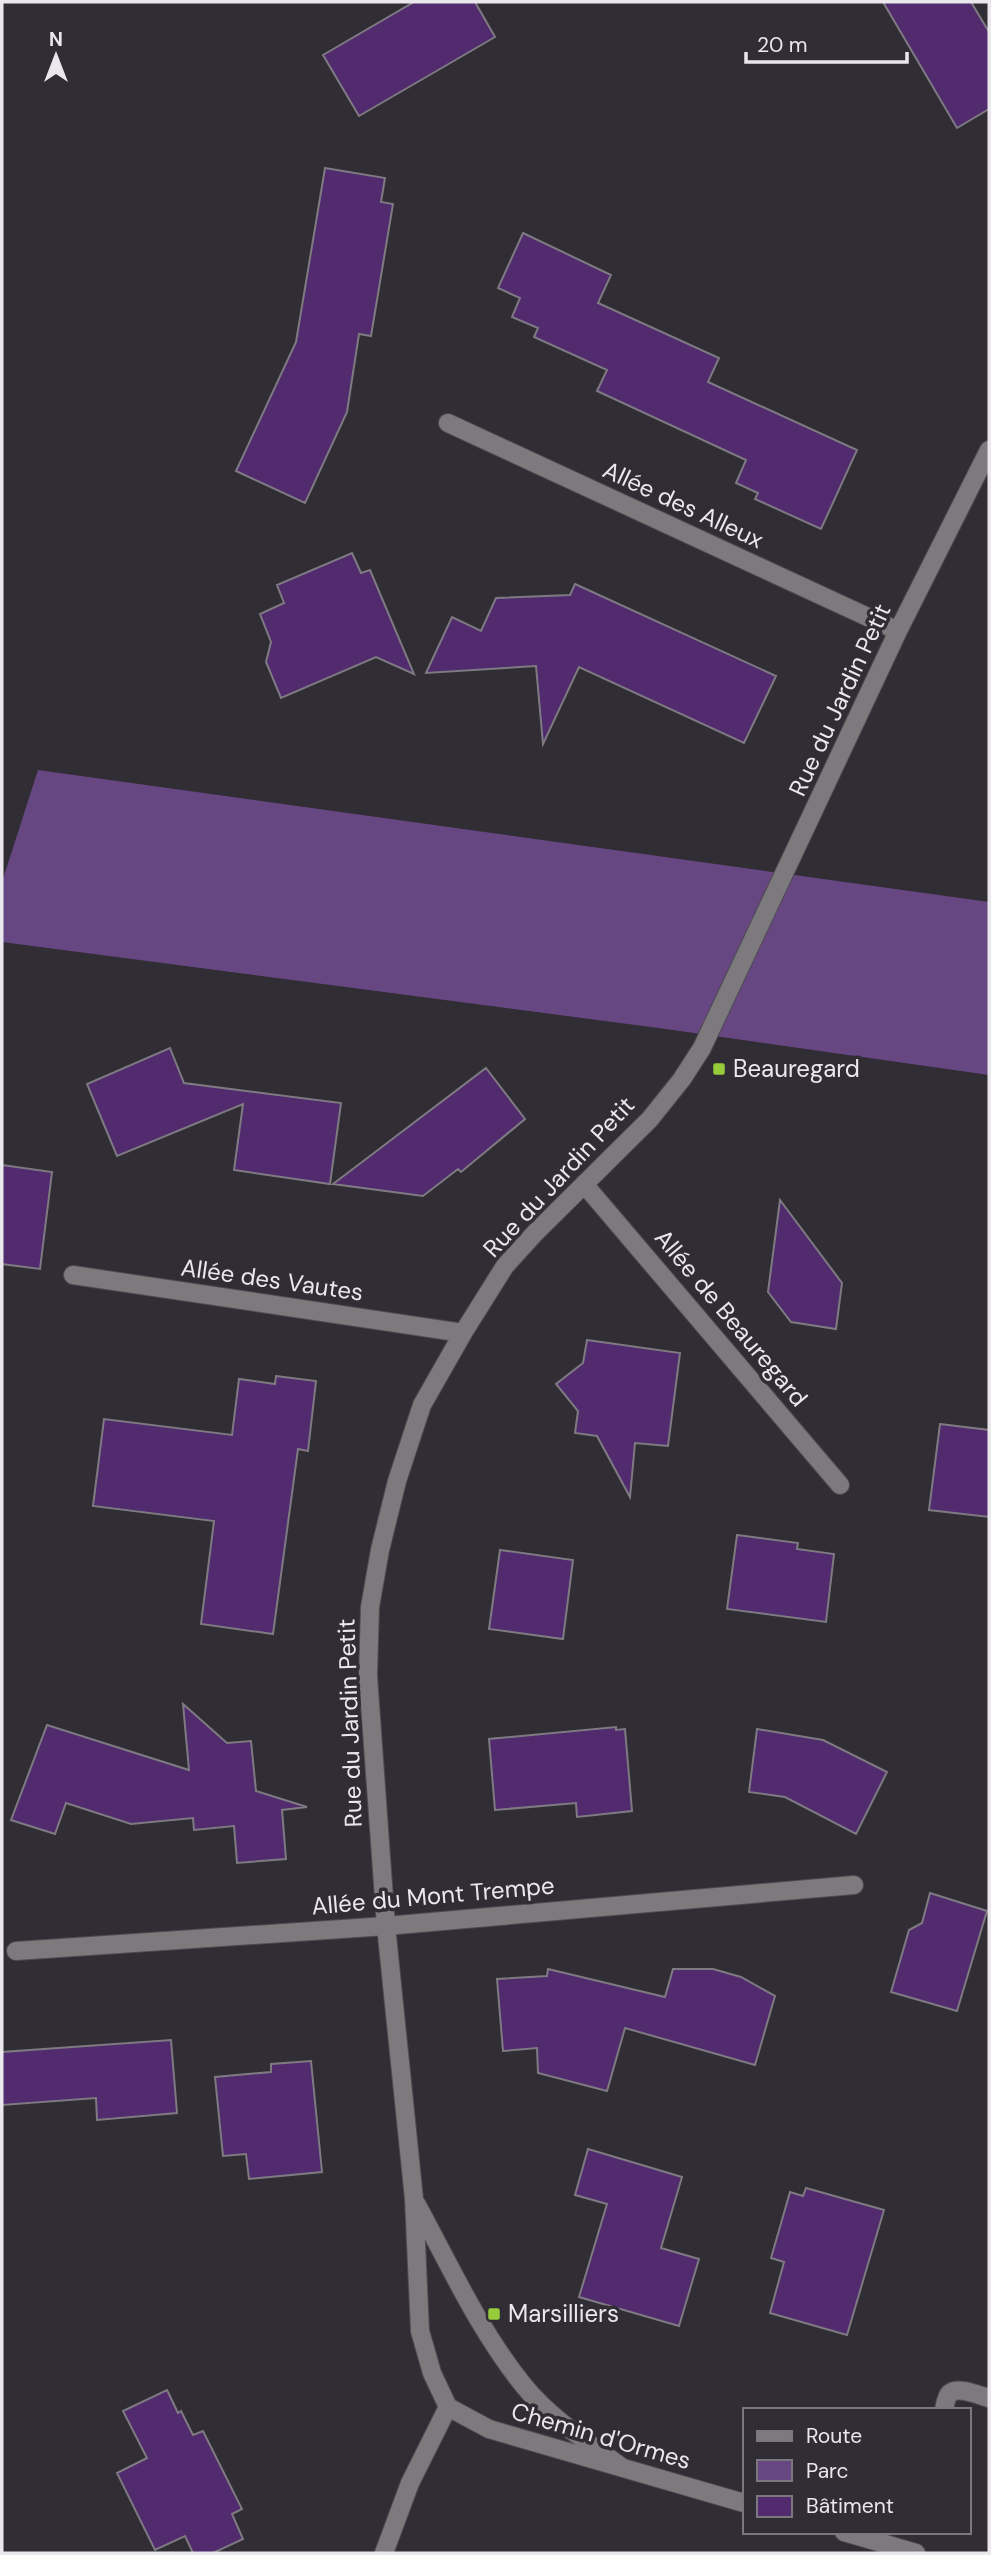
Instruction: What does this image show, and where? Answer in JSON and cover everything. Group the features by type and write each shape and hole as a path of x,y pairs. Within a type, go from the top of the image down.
{"street":[{"name":"Allée des Alleux","path":"447,423 898,631"},
{"name":"Rue du Jardin Petit","path":"448,2407 432,2372 420,2330 414,2199 386,1926 368,1676 370,1607 391,1504 422,1405 505,1266 650,1119 682,1079 702,1048 898,631 989,450"},
{"name":"Allée de Beauregard","path":"584,1184 840,1485"},
{"name":"Allée des Vautes","path":"74,1275 463,1333"},
{"name":"Allée du Mont Trempe","path":"16,1951 386,1926 854,1885"},
{"name":"Rue du Jardin Petit","path":"414,2199 486,2330 524,2387 569,2429 623,2468"},
{"path":"945,2406 947,2397 959,2390 989,2398"},
{"name":"Chemin d'Ormes","path":"448,2407 489,2429 743,2503"},
{"path":"384,2553 410,2483 448,2407"},
{"path":"851,2534 911,2552 911,2534"}],"green space":[{"path":"38,770 989,902 989,1075 666,1029 2,942 2,882"}],"building":[{"path":"414,2 475,2 495,37 359,116 323,55"},
{"path":"883,2 971,2 989,32 989,109 957,128"},
{"path":"325,168 385,178 381,202 393,204 371,336 359,334 347,412 305,503 236,471 296,342"},
{"path":"523,233 611,275 598,303 719,358 708,382 857,450 821,529 755,499 758,493 736,483 746,460 597,391 607,370 534,337 538,328 512,317 520,298 498,288"},
{"path":"352,553 361,573 370,570 414,674 376,657 281,698 266,662 271,642 260,614 284,603 277,585"},
{"path":"575,584 776,676 744,743 579,667 543,744 536,666 426,673 452,617 481,631 496,598 570,595"},
{"path":"170,1048 184,1083 341,1103 330,1184 234,1170 243,1104 117,1156 87,1084"},
{"path":"486,1068 525,1119 461,1172 458,1169 423,1196 333,1184"},
{"path":"2,1165 52,1172 40,1269 2,1264"},
{"path":"780,1200 842,1283 836,1329 791,1322 768,1292"},
{"path":"587,1340 680,1353 668,1446 635,1443 630,1497 597,1436 575,1433 578,1411 556,1384 583,1363"},
{"path":"276,1376 316,1381 308,1451 298,1449 273,1634 201,1624 214,1521 93,1506 104,1419 232,1435 239,1379 275,1384"},
{"path":"940,1424 989,1430 989,1517 929,1510"},
{"path":"737,1535 798,1543 797,1549 834,1554 826,1622 727,1609"},
{"path":"500,1550 573,1560 563,1639 489,1629"},
{"path":"183,1704 227,1743 251,1741 256,1791 307,1807 282,1810 286,1859 237,1863 234,1826 194,1830 193,1818 131,1824 66,1803 55,1834 11,1820 47,1725 189,1770"},
{"path":"616,1727 616,1730 625,1729 632,1811 577,1817 576,1803 495,1810 489,1739"},
{"path":"757,1729 823,1740 887,1772 856,1834 785,1797 749,1792"},
{"path":"930,1893 987,1911 957,2011 891,1992 909,1930 922,1923"},
{"path":"548,1969 665,1997 673,1969 713,1969 741,1977 775,1996 755,2065 625,2028 607,2091 538,2073 537,2048 503,2051 497,1979 547,1976"},
{"path":"171,2040 177,2113 97,2120 96,2098 2,2105 2,2052"},
{"path":"311,2061 322,2172 249,2179 246,2154 223,2156 215,2077 271,2072 271,2064"},
{"path":"588,2149 682,2177 661,2248 699,2259 679,2326 579,2297 607,2204 575,2195"},
{"path":"806,2188 884,2210 847,2335 770,2313 784,2262 771,2258 790,2192 803,2196"},
{"path":"167,2390 193,2435 203,2431 242,2509 232,2514 243,2539 213,2553 193,2553 185,2536 155,2550 117,2473 147,2458 123,2411"}],"place":[{"name":"Beauregard","path":"719,1069"},
{"name":"Marsilliers","path":"494,2314"}]}
